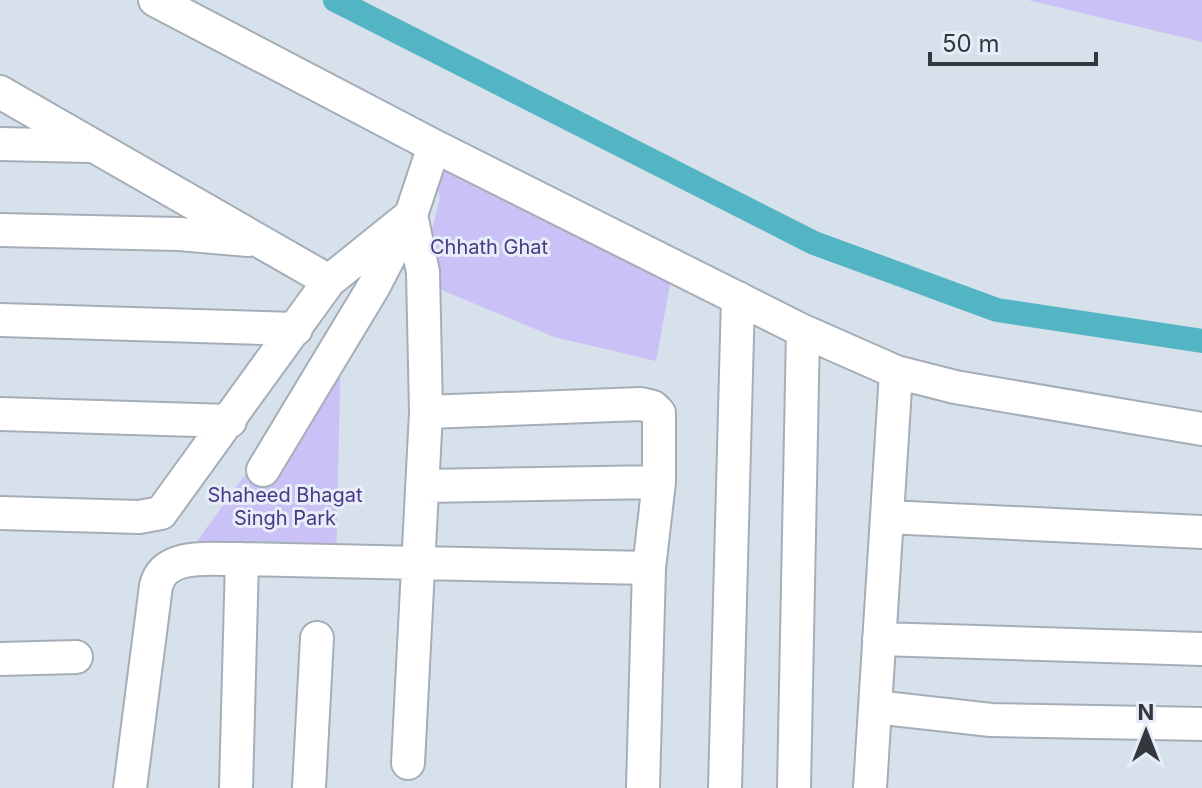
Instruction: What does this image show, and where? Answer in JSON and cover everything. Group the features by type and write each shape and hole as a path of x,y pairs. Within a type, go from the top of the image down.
{"street":[{"path":"155,0 434,146 803,331 896,372 955,387 1202,429"},
{"path":"0,92 329,281"},
{"path":"0,144 94,146"},
{"path":"263,470 374,286 411,215 434,146"},
{"path":"0,513 139,517 161,513 329,281 411,215"},
{"path":"408,763 426,412 423,272 411,215"},
{"path":"0,230 179,234 259,241"},
{"path":"725,788 738,298"},
{"path":"0,320 296,329"},
{"path":"794,788 803,331"},
{"path":"870,788 896,372"},
{"path":"426,412 641,404 653,407 659,413 659,482 649,568 643,788"},
{"path":"0,414 230,421"},
{"path":"423,486 659,482"},
{"path":"887,517 1202,532"},
{"path":"130,788 159,575 167,565 242,559 649,568"},
{"path":"236,788 242,559"},
{"path":"309,788 317,638"},
{"path":"879,639 1202,649"},
{"path":"0,659 76,657"},
{"path":"875,707 964,718 1202,724"}],"green space":[{"path":"1028,0 1202,0 1202,42"},
{"name":"Chhath Ghat","path":"426,152 672,274 656,361 554,337 420,281 440,197"},
{"name":"Shaheed Bhagat Singh Park","path":"341,343 336,563 189,552"}],"waterway":[{"path":"335,0 814,243 997,310 1202,341"}]}
